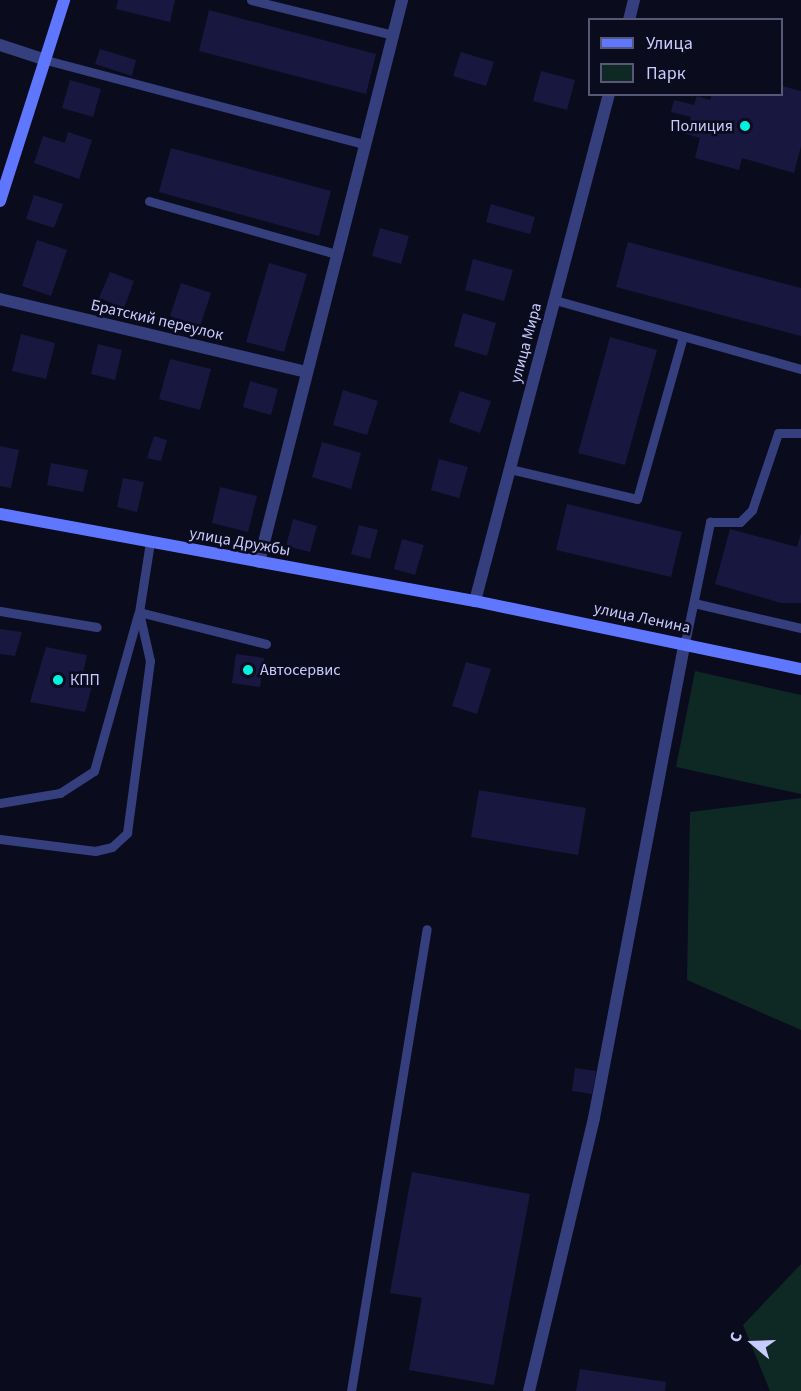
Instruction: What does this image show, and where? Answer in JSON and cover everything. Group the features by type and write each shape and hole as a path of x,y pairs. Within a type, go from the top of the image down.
{"street":[{"path":"0,201 64,0"},
{"path":"259,562 402,0"},
{"path":"629,18 634,0"},
{"path":"0,45 46,60"},
{"name":"улица Мира","path":"475,601 608,96"},
{"name":"Братский переулок","path":"0,299 306,372"},
{"name":"улица Дружбы","path":"0,514 475,601"},
{"name":"улица Ленина","path":"475,601 801,669"},
{"path":"529,1391 594,1118 685,643"}],"lane":[{"path":"251,0 393,35"},
{"path":"46,60 364,144"},
{"path":"149,201 336,254"},
{"path":"555,300 801,369"},
{"path":"510,469 637,499 682,336"},
{"path":"685,643 710,522 740,522 752,510 777,433 801,433"},
{"path":"0,803 60,793 94,771 139,612 150,542"},
{"path":"694,603 801,628"},
{"path":"0,611 97,627"},
{"path":"139,612 266,644"},
{"path":"0,839 95,851 112,847 127,833 150,661 139,612"},
{"path":"351,1391 427,929"}],"green space":[{"path":"695,671 801,695 801,794 676,767"},
{"path":"801,798 801,1030 687,980 690,812"},
{"path":"801,1264 801,1391 770,1391 743,1325"}],"building":[{"path":"118,0 175,0 170,22 116,9"},
{"path":"209,10 376,54 366,94 199,51"},
{"path":"100,49 136,60 132,76 95,64"},
{"path":"461,52 494,62 486,86 453,76"},
{"path":"541,71 575,80 567,110 533,101"},
{"path":"70,80 101,89 93,117 62,108"},
{"name":"Полиция","path":"783,86 801,91 801,146 794,173 742,158 739,170 695,158 700,138 686,134 691,117 671,112 674,100 694,105 697,96 710,100 711,96 783,96"},
{"path":"68,132 92,140 79,179 34,163 43,136 65,143"},
{"path":"171,148 331,191 319,236 159,192"},
{"path":"34,195 63,204 54,228 26,219"},
{"path":"491,204 535,217 530,234 486,222"},
{"path":"380,228 409,236 401,264 372,256"},
{"path":"37,240 67,250 51,296 22,286"},
{"path":"628,242 801,288 801,336 616,287"},
{"path":"473,259 513,270 504,301 465,290"},
{"path":"269,263 307,274 284,352 246,342"},
{"path":"110,272 134,281 124,308 99,298"},
{"path":"181,283 211,293 200,326 170,316"},
{"path":"463,313 496,323 487,356 454,346"},
{"path":"21,334 55,343 46,379 12,371"},
{"path":"610,337 657,350 625,465 578,453"},
{"path":"98,344 122,350 115,380 91,374"},
{"path":"170,359 211,369 200,410 159,399"},
{"path":"250,381 278,389 271,415 243,407"},
{"path":"343,390 378,401 367,435 333,425"},
{"path":"460,391 491,401 480,433 449,422"},
{"path":"154,436 167,440 161,461 147,458"},
{"path":"322,442 361,453 351,489 312,477"},
{"path":"0,446 19,450 11,488 0,486"},
{"path":"439,459 468,467 459,498 431,490"},
{"path":"51,463 88,470 83,492 47,485"},
{"path":"123,478 144,482 137,512 117,507"},
{"path":"220,487 257,496 248,532 212,523"},
{"path":"567,504 682,532 671,577 556,550"},
{"path":"293,519 317,526 310,552 286,546"},
{"path":"359,525 378,530 370,559 351,554"},
{"path":"730,529 797,547 801,533 801,603 781,603 715,584"},
{"path":"402,539 424,545 415,575 394,569"},
{"path":"0,629 22,632 15,656 0,654"},
{"name":"КПП","path":"46,647 87,655 81,683 92,686 85,712 30,702"},
{"name":"Автосервис","path":"236,654 264,658 260,687 232,683"},
{"path":"466,662 491,669 477,714 452,706"},
{"path":"479,790 586,808 578,855 471,837"},
{"path":"575,1068 596,1071 592,1094 572,1091"},
{"path":"412,1172 530,1194 494,1385 409,1370 422,1298 390,1293"},
{"path":"580,1369 666,1382 665,1391 576,1391"}],"place":[{"name":"Полиция","path":"745,126"},
{"name":"Автосервис","path":"248,670"},
{"name":"КПП","path":"58,680"}]}
